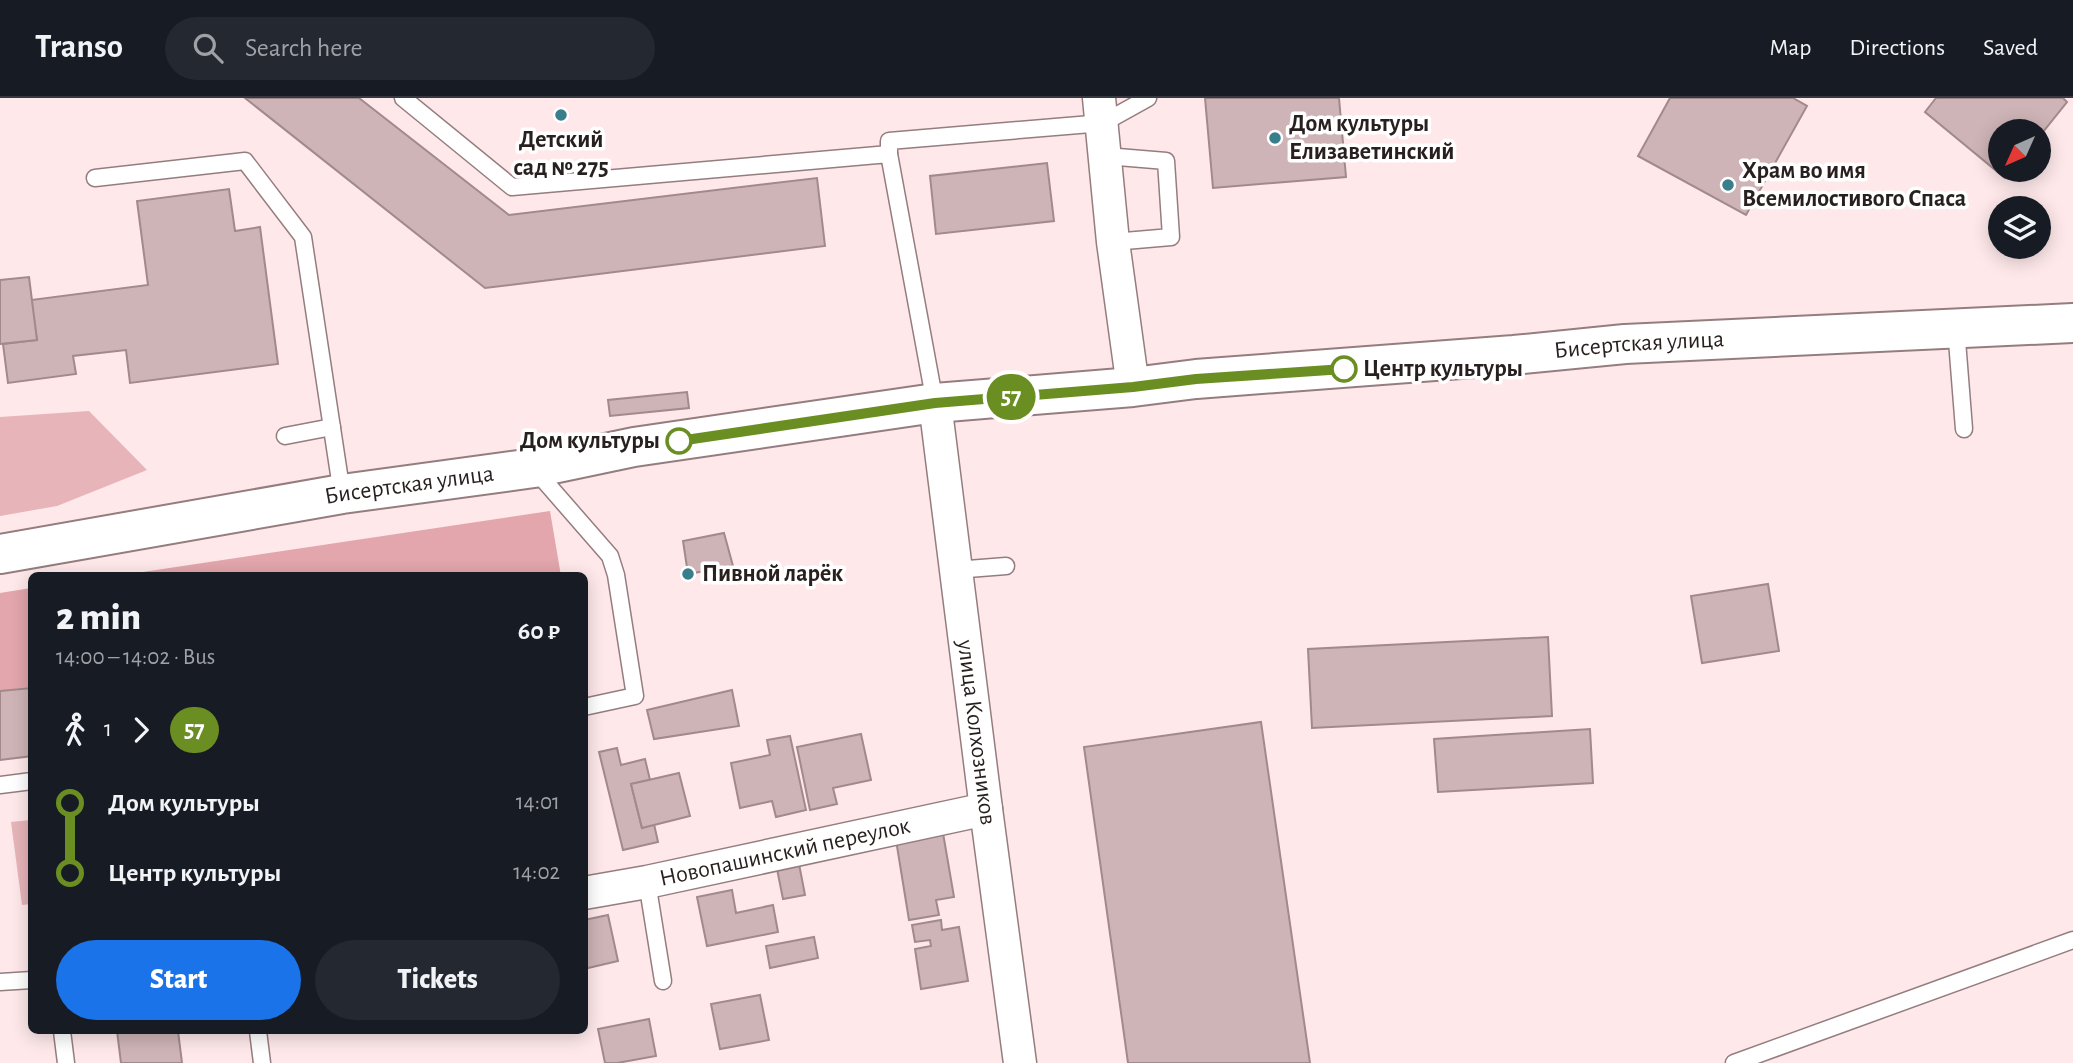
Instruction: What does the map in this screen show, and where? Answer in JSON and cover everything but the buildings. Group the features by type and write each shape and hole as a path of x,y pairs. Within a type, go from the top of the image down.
{"main road":[{"name":"Бисертская улица","path":"0,554 342,494 534,468 634,447 935,403 1625,344 2073,323"}],"street":[{"path":"1101,110 1113,242 1133,387"},
{"name":"улица Колхозников","path":"935,403 1020,1063"},
{"name":"Новопашинский переулок","path":"588,892 986,809"}],"lane":[{"path":"403,98 512,187 889,154"},
{"path":"935,403 889,154 889,141 1101,110 1147,98"},
{"path":"1105,156 1166,161 1171,237 1113,242"},
{"path":"94,178 245,161 303,237 342,494"},
{"path":"1956,328 1964,429"},
{"path":"285,436 332,427"},
{"path":"534,468 610,556 616,575 635,696 588,706"},
{"path":"955,570 1006,566"},
{"path":"0,785 28,782"},
{"path":"647,882 663,981"},
{"path":"1734,1063 2073,940"},
{"path":"0,982 28,980"},
{"path":"61,1034 66,1063"},
{"path":"258,1034 262,1063"}],"shaded area":[{"path":"89,411 147,470 57,506 0,516 0,417"},
{"path":"550,511 560,572 143,572"},
{"path":"28,588 28,690 0,695 0,593"},
{"path":"28,820 28,904 22,905 11,822"}],"bus line":[{"name":"57","path":"679,441 935,403 1133,387 1196,379 1344,369"}],"place":[{"name":"Детский сад № 275","path":"561,115"},
{"name":"Дом культуры Елизаветинский","path":"1275,138"},
{"name":"Храм во имя Всемилостивого Спаса","path":"1728,185"},
{"name":"Центр культуры","path":"1344,369"},
{"name":"Дом культуры","path":"679,441"},
{"name":"Пивной ларёк","path":"688,574"}]}
